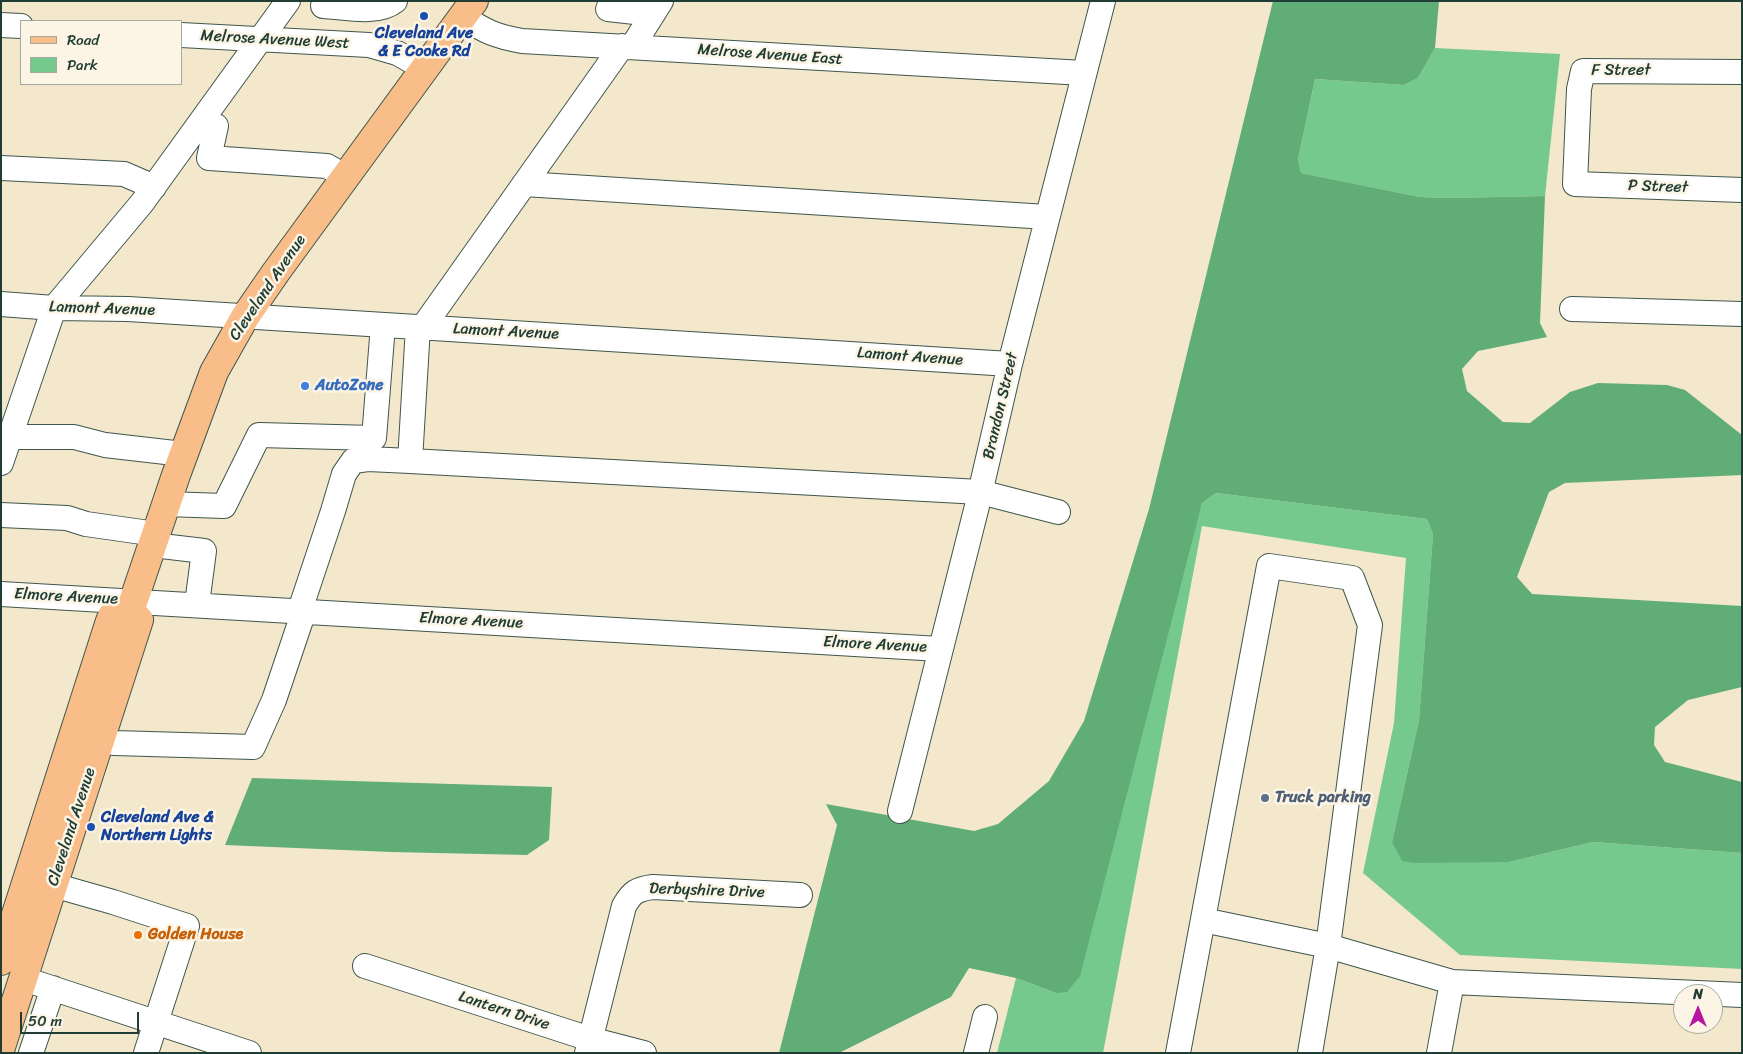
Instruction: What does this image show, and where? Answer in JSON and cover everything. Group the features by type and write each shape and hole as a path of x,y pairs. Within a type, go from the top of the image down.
{"main road":[{"name":"Cleveland Avenue","path":"11,947 53,885 139,620 133,606 166,504 214,372 244,317 468,9"},
{"name":"Cleveland Avenue","path":"1,1048 24,979 11,947 29,870 112,616 133,606"},
{"path":"89,686 97,702 91,721 100,740"}],"street":[{"path":"1,463 5,437 54,308 154,187 288,1"},
{"path":"312,42 324,4 377,10 395,1"},
{"name":"Brandon Street","path":"900,811 1010,364 1103,1"},
{"path":"608,9 657,8"},
{"path":"410,460 420,327 524,184 657,8"},
{"name":"Melrose Avenue East","path":"468,9 484,31 522,41 1084,74"},
{"path":"1,24 20,26"},
{"name":"Melrose Avenue West","path":"182,35 368,45 397,53 424,68"},
{"name":"F Street","path":"1575,184 1579,88 1583,71 1742,72"},
{"path":"216,126 209,158 327,166 346,177"},
{"path":"1,168 124,174 154,187"},
{"path":"524,184 1047,217"},
{"name":"P Street","path":"1575,184 1742,190"},
{"name":"Lamont Avenue","path":"1,304 54,308 128,309 1010,364"},
{"path":"1572,309 1742,314"},
{"path":"166,504 224,506 259,435 374,438 383,325"},
{"path":"5,437 74,437 105,446 184,454"},
{"path":"100,740 124,743 254,747 274,700 344,474 353,461 410,460 980,492 1058,512"},
{"path":"1,515 67,518 204,551 197,604"},
{"path":"1178,1053 1269,566 1352,578 1370,625 1328,946 1310,1053"},
{"name":"Elmore Avenue","path":"1,594 133,606 197,604 940,648"},
{"path":"53,885 187,926 146,1053"},
{"name":"Derbyshire Drive","path":"589,1046 624,906 630,895 641,889 654,887 800,895"},
{"path":"1203,920 1328,946 1452,982 1742,995"},
{"name":"Lantern Drive","path":"366,966 589,1046 644,1053"},
{"path":"24,979 249,1053"},
{"path":"1439,1053 1452,982"},
{"path":"32,1053 52,988"},
{"path":"976,1053 986,1017"}],"green space":[{"path":"1273,1 1439,1 1435,48 1418,78 1404,85 1315,79 1298,159 1301,173 1420,197 1545,196 1540,323 1547,337 1478,351 1462,369 1467,391 1503,422 1530,423 1570,392 1598,383 1667,385 1685,390 1742,435 1742,475 1565,483 1549,492 1517,577 1532,594 1742,606 1742,687 1688,700 1655,727 1654,745 1665,762 1742,782 1742,853 1593,842 1509,862 1414,863 1402,861 1392,842 1419,720 1433,534 1427,519 1216,493 1202,503 1080,976 1067,992 1056,993 1016,978 969,968 951,997 839,1053 779,1053 837,825 826,804 974,831 998,824 1049,781 1084,721 1149,509"},
{"path":"1435,48 1560,54 1545,196 1420,197 1301,173 1298,159 1315,79 1404,85 1418,78"},
{"path":"1216,493 1427,519 1433,534 1419,720 1392,842 1509,862 1593,842 1742,853 1742,969 1460,955 1363,873 1394,723 1406,558 1202,526 1103,1053 997,1053 1016,978 1056,993 1202,503"},
{"path":"252,778 552,787 549,840 527,855 391,852 225,845"}],"place":[{"name":"Cleveland Ave & E Cooke Rd","path":"424,16"},
{"name":"AutoZone","path":"305,386"},
{"name":"Truck parking","path":"1265,798"},
{"name":"Cleveland Ave & Northern Lights","path":"91,827"},
{"name":"Golden House","path":"138,935"}]}
